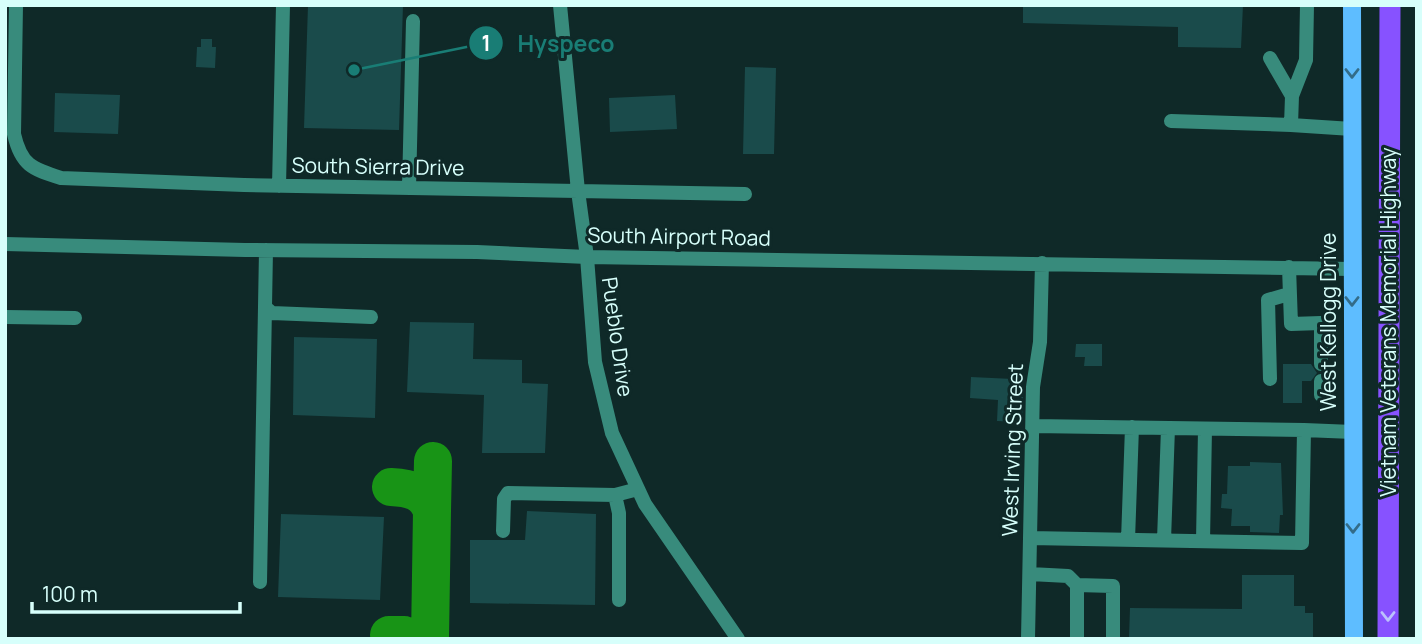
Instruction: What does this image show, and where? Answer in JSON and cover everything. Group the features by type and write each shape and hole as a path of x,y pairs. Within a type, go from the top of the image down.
{"highway":[{"name":"Vietnam Veterans Memorial Highway","path":"1388,5 1388,639"}],"main road":[{"name":"West Kellogg Drive","path":"1352,5 1354,639"}],"street":[{"name":"South Sierra Drive","path":"16,5 14,134 19,155 36,170 61,178 279,186 745,194"},
{"path":"279,186 283,5"},
{"name":"Pueblo Drive","path":"560,5 596,362 612,433 645,504 738,639"},
{"path":"1291,125 1292,96 1306,60 1307,5"},
{"path":"410,188 413,21"},
{"path":"1270,58 1292,96"},
{"path":"1171,121 1352,129"},
{"name":"South Airport Road","path":"5,244 477,252 587,257 1352,269"},
{"path":"260,582 266,250"},
{"name":"West Irving Street","path":"1028,639 1033,387 1040,342 1042,263"},
{"path":"1289,267 1291,324 1321,323 1321,365"},
{"path":"1270,379 1268,300 1289,294"},
{"path":"265,307 272,313 371,317"},
{"path":"5,317 75,318"},
{"path":"1033,426 1353,432"},
{"path":"1128,540 1132,428"},
{"path":"1164,540 1168,428"},
{"path":"1203,541 1205,429"},
{"path":"1030,538 1302,543 1304,430"},
{"path":"503,531 504,499 508,493 615,495 638,489"},
{"path":"615,495 620,513 619,600"},
{"path":"1030,574 1068,576 1077,585 1114,586 1113,639"},
{"path":"1077,585 1077,639"}],"building":[{"path":"308,5 403,5 399,130 304,128"},
{"path":"1023,5 1243,5 1241,48 1178,47 1178,27 1023,23"},
{"path":"201,39 212,39 212,47 216,47 215,68 196,67 197,47 201,47"},
{"path":"745,67 776,68 774,154 743,154"},
{"path":"55,93 120,95 118,134 54,132"},
{"path":"675,95 677,129 610,132 609,98"},
{"path":"410,322 474,323 473,359 522,360 522,383 548,384 545,453 482,453 484,395 407,392"},
{"path":"294,337 377,339 375,418 293,415"},
{"path":"1076,344 1102,344 1102,366 1084,366 1085,357 1075,357"},
{"path":"1283,364 1311,364 1317,373 1311,381 1302,381 1302,403 1283,403"},
{"path":"1331,364 1336,364 1336,381 1331,381 1325,373"},
{"path":"971,377 1013,379 1012,396 1023,397 1022,422 997,421 998,400 970,398"},
{"path":"1250,462 1281,463 1283,515 1280,515 1279,533 1250,532 1250,526 1231,526 1232,509 1221,508 1222,494 1227,494 1228,466 1250,466"},
{"path":"527,511 596,514 595,605 470,603 470,540 525,540"},
{"path":"281,514 384,517 380,600 278,597"},
{"path":"1242,575 1294,575 1294,606 1305,606 1305,613 1313,613 1313,639 1129,639 1130,608 1242,609"}],"taxiway":[{"path":"391,487 416,492 425,499 432,511 433,461"},
{"path":"430,639 432,511"},
{"path":"389,635 404,635"}],"place":[{"name":"Hyspeco","path":"354,70"}]}
